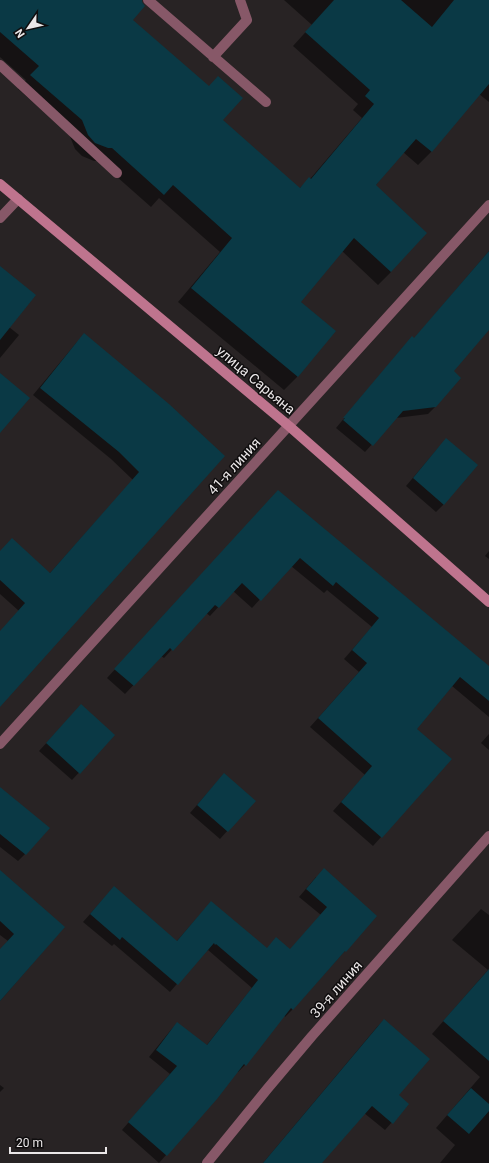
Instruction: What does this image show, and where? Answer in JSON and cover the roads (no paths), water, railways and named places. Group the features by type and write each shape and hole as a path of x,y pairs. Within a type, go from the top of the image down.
{"main road":[{"name":"улица Сарьяна","path":"0,184 289,426 489,602"}],"street":[{"path":"148,0 266,102"},
{"path":"213,57 247,20 240,0"},
{"path":"0,65 117,173"},
{"path":"0,218 18,199"},
{"name":"41-я линия","path":"0,744 489,205"},
{"name":"39-я линия","path":"207,1163 312,1036 489,836"}]}
